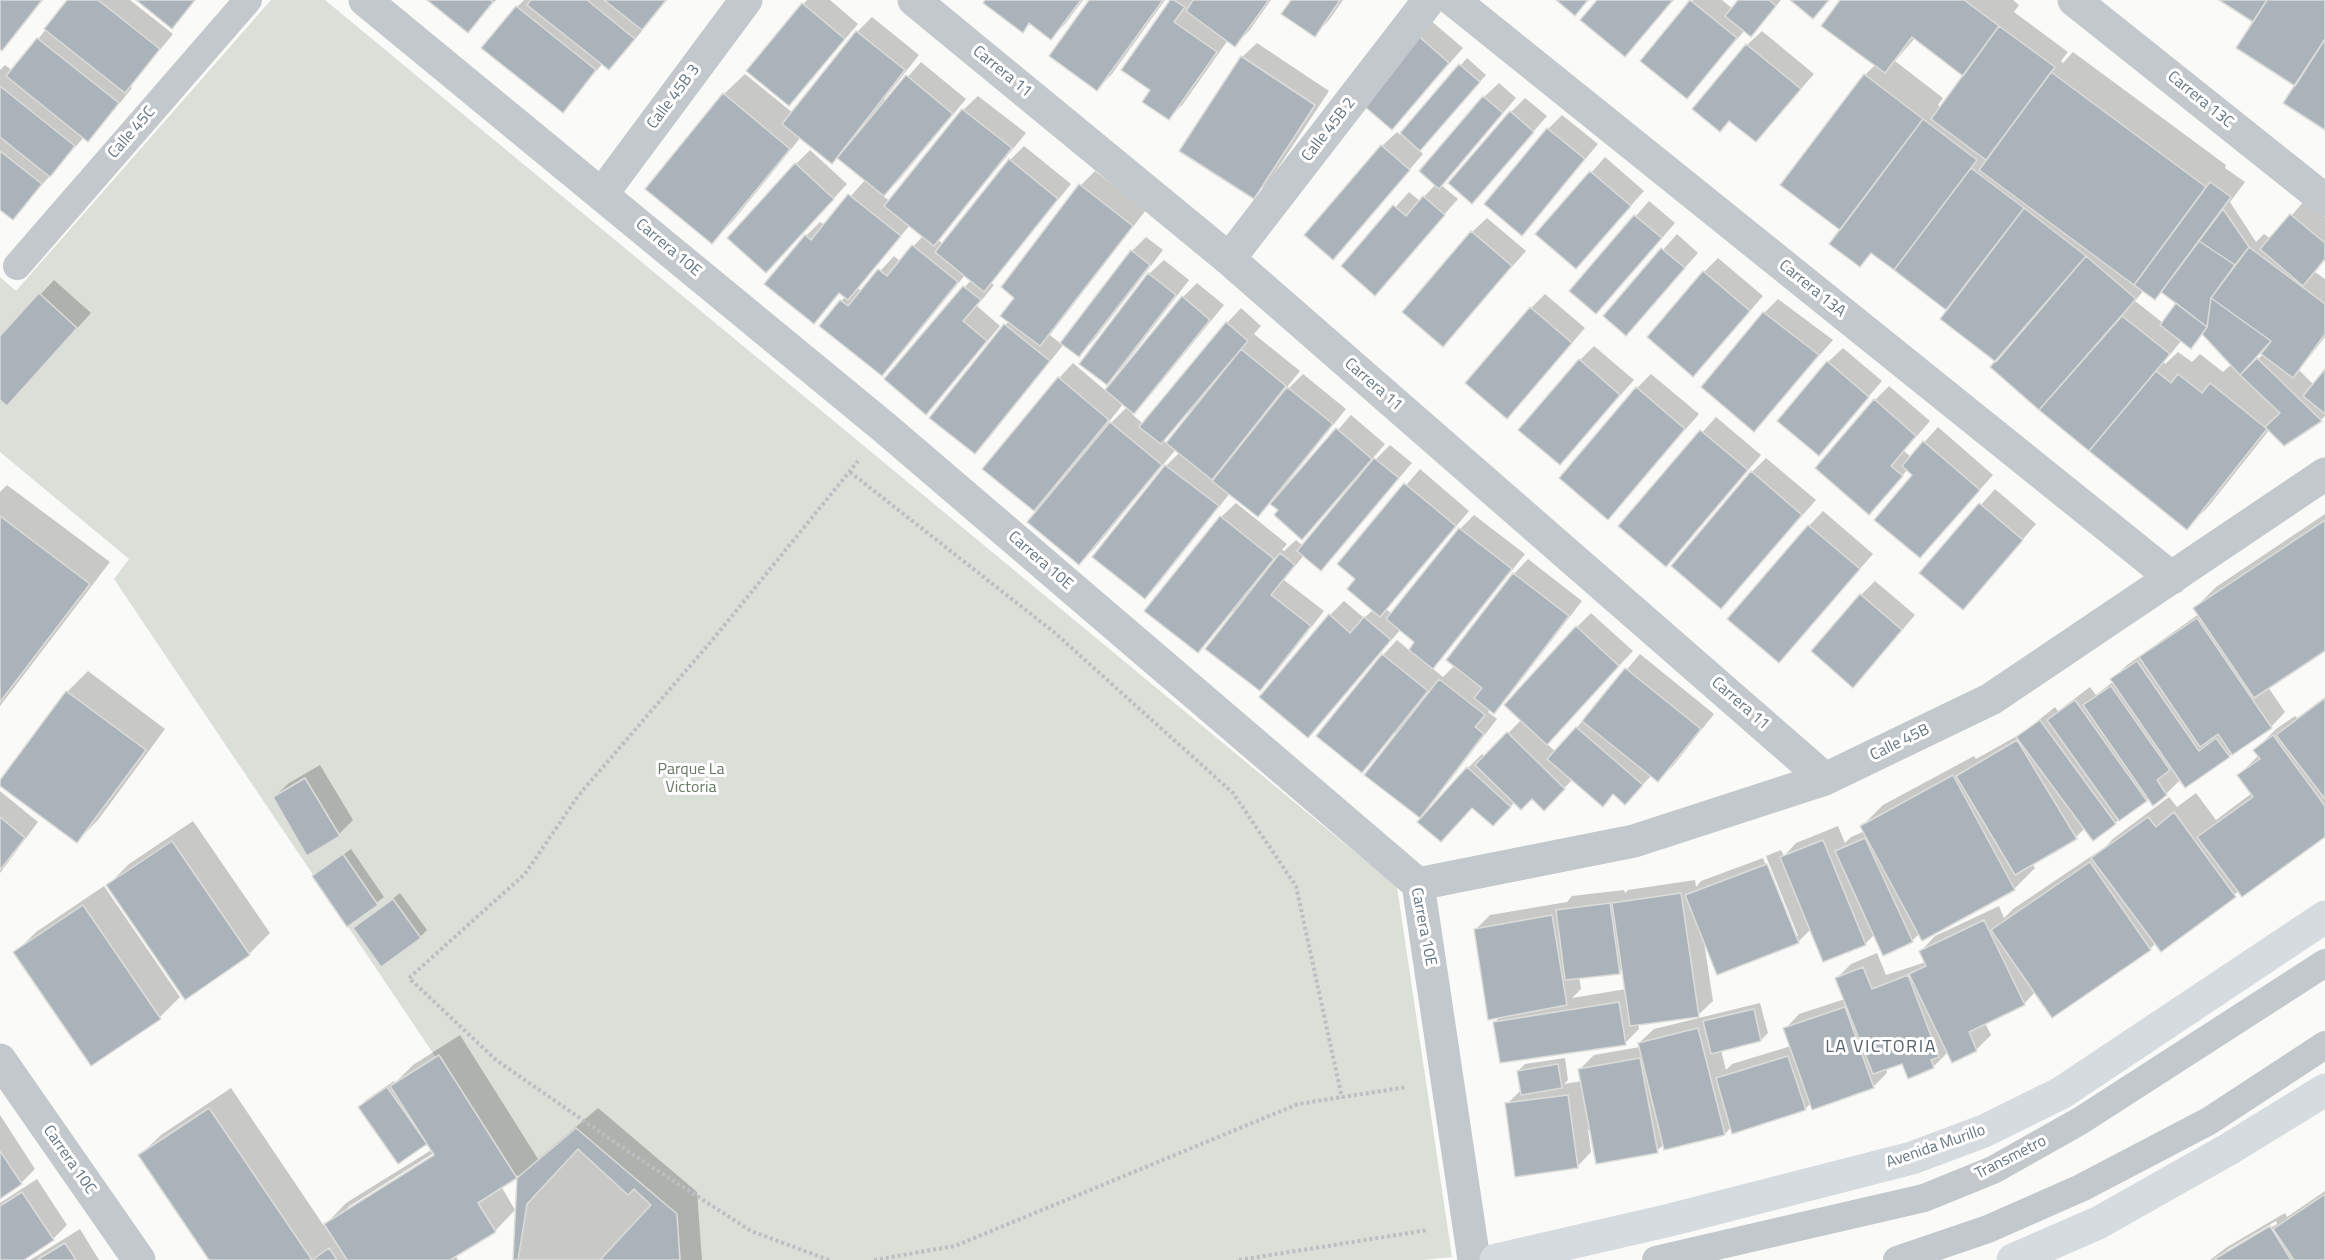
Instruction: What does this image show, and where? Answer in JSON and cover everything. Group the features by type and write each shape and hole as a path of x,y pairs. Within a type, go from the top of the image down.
{"main road":[{"name":"Avenida Murillo","path":"1496,1260 1670,1220 1912,1158 1984,1131 2061,1093 2325,917"},
{"path":"2013,1260 2098,1223 2229,1149 2325,1090"}],"street":[{"name":"Carrera 10E","path":"365,0 885,428 1418,884 1474,1260"},
{"name":"Calle 45B 3","path":"602,194 746,0"},
{"name":"Carrera 11","path":"914,0 1229,259 1825,779"},
{"name":"Calle 45B 2","path":"1229,259 1429,0"},
{"name":"Carrera 13A","path":"1453,0 2172,578"},
{"name":"Carrera 13C","path":"2074,0 2325,200"},
{"name":"Calle 45B","path":"1418,884 1634,841 1825,779 1991,699 2325,474"},
{"name":"Carrera 10C","path":"0,1060 139,1260"}],"lane":[{"name":"Calle 45C","path":"16,266 248,0"},
{"name":"Transmetro","path":"1656,1260 1924,1198 1993,1170 2080,1121 2325,963"},
{"path":"1897,1260 1989,1229 2081,1188 2209,1121 2325,1045"}],"path":[{"path":"829,1260 752,1231 626,1150 496,1060 409,978 525,874 578,796 714,638 885,428"},
{"path":"850,472 1055,633 1233,793 1296,886 1342,1098"},
{"path":"874,1260 956,1246 1298,1104 1447,1080"},
{"path":"1239,1260 1470,1223"}],"green space":[{"name":"Parque La Victoria","path":"271,0 325,0 1397,887 1452,1257 1422,1260 680,1260 677,1214 576,1128 517,1178 114,579 129,559 0,452 0,277 16,291"}],"building":[{"path":"0,0 42,0 2,51 0,49"},
{"path":"67,0 98,0 160,49 125,93 44,29"},
{"path":"136,0 195,0 172,29"},
{"path":"427,0 490,0 493,2 468,33"},
{"path":"531,0 587,0 635,39 609,70 527,5"},
{"path":"604,0 666,0 642,30"},
{"path":"985,0 1081,0 1051,40 1029,23 1023,33 983,3"},
{"path":"1089,0 1163,0 1097,91 1049,56"},
{"path":"1170,0 1185,7 1174,22 1217,52 1169,120 1142,102 1150,90 1121,70"},
{"path":"1193,0 1269,0 1235,47 1186,11"},
{"path":"1291,0 1340,0 1315,37 1281,14"},
{"path":"1556,0 1588,0 1575,16"},
{"path":"1597,0 1673,0 1625,57 1580,20"},
{"path":"1690,0 1737,38 1687,99 1640,61"},
{"path":"1738,0 1769,0 1776,6 1751,37 1725,16"},
{"path":"1790,0 1829,0 1813,19"},
{"path":"1840,0 1964,0 1999,26 1963,76 1912,37 1885,73 1821,26"},
{"path":"2219,0 2267,0 2253,22"},
{"path":"2267,0 2325,0 2325,39 2295,86 2236,48"},
{"path":"802,3 845,39 789,106 746,71"},
{"path":"516,6 596,70 563,113 481,48"},
{"path":"1999,26 2055,67 1986,160 1931,119"},
{"path":"856,31 905,70 832,164 782,124"},
{"path":"1415,33 1449,63 1392,130 1357,100"},
{"path":"37,38 119,103 88,142 6,76"},
{"path":"2325,39 2325,130 2283,103"},
{"path":"1746,44 1801,89 1756,142 1729,121 1720,132 1692,109"},
{"path":"1241,56 1315,105 1254,199 1179,151"},
{"path":"1459,64 1480,82 1420,151 1400,133"},
{"path":"2051,72 2206,187 2134,285 1979,170"},
{"path":"1864,74 1923,119 1840,230 1780,185"},
{"path":"906,75 953,114 884,196 837,158"},
{"path":"0,86 75,146 50,177 0,137"},
{"path":"723,93 790,149 712,244 645,189"},
{"path":"1483,96 1503,113 1439,189 1419,171"},
{"path":"962,109 1012,148 934,246 884,206"},
{"path":"1510,111 1534,132 1472,204 1448,183"},
{"path":"1923,119 1977,160 1894,270 1871,253 1860,267 1829,244"},
{"path":"1547,128 1585,159 1522,236 1484,204"},
{"path":"1381,145 1410,170 1333,260 1304,235"},
{"path":"0,151 42,184 13,220 0,210"},
{"path":"1009,159 1058,199 984,292 935,252"},
{"path":"795,163 834,199 766,273 727,238"},
{"path":"1971,168 2024,208 1946,310 1894,270"},
{"path":"1590,171 1631,206 1576,269 1535,234"},
{"path":"2210,182 2231,197 2155,300 2134,285"},
{"path":"1079,184 1133,226 1040,346 1000,316 1014,298 1001,287"},
{"path":"848,194 901,236 848,300 839,293 814,324 764,284 805,235 811,240"},
{"path":"1423,196 1445,215 1375,296 1341,266 1393,205 1406,216"},
{"path":"2024,208 2086,256 1996,362 1940,319"},
{"path":"2223,209 2249,247 2235,265 2199,241"},
{"path":"2290,214 2325,243 2325,259 2303,286 2260,249"},
{"path":"1634,215 1662,238 1596,314 1569,291"},
{"path":"1471,231 1512,266 1443,347 1402,312"},
{"path":"2199,241 2235,265 2211,298 2207,327 2161,292"},
{"path":"912,245 958,282 882,376 819,326 840,300 848,306 878,269 887,276"},
{"path":"2249,247 2325,304 2325,334 2293,378 2261,354 2271,341 2211,298"},
{"path":"1661,248 1685,268 1626,336 1603,316"},
{"path":"1131,250 1150,265 1079,357 1060,343"},
{"path":"2086,256 2136,299 2039,410 1990,367"},
{"path":"1703,271 1750,311 1693,377 1647,337"},
{"path":"1148,273 1176,295 1107,385 1079,364"},
{"path":"963,286 981,300 963,321 987,341 926,415 884,379"},
{"path":"39,293 77,328 7,406 0,400 0,336"},
{"path":"1182,296 1210,320 1134,414 1105,390"},
{"path":"2211,298 2271,341 2240,375 2202,334 2207,327"},
{"path":"2176,303 2207,327 2191,349 2160,325"},
{"path":"1530,307 1572,343 1507,419 1465,383"},
{"path":"1763,312 1819,355 1754,432 1701,387"},
{"path":"2122,316 2170,354 2089,451 2039,410"},
{"path":"1226,322 1248,341 1161,444 1139,427"},
{"path":"1004,324 1050,361 975,454 929,418"},
{"path":"1241,349 1286,386 1212,480 1166,443"},
{"path":"2257,358 2322,421 2284,446 2265,427 2280,413 2240,375"},
{"path":"1579,359 1620,395 1560,465 1518,430"},
{"path":"1827,361 1869,397 1819,456 1777,421"},
{"path":"2325,369 2325,414 2303,396"},
{"path":"2156,371 2171,383 2178,374 2202,393 2210,383 2267,429 2187,530 2089,451"},
{"path":"1058,377 1109,420 1034,511 982,469"},
{"path":"1287,387 1333,424 1258,517 1212,481"},
{"path":"1636,387 1685,429 1608,520 1559,478"},
{"path":"1874,399 1916,436 1891,466 1903,476 1869,515 1815,468"},
{"path":"1110,422 1162,465 1079,565 1027,522"},
{"path":"1336,428 1372,459 1302,540 1274,515 1278,510 1270,504"},
{"path":"1700,430 1748,470 1666,567 1618,526"},
{"path":"1923,441 1980,490 1920,558 1874,520 1912,475 1902,466"},
{"path":"1374,458 1399,478 1321,571 1297,551"},
{"path":"1165,465 1219,506 1145,599 1092,557"},
{"path":"1751,471 1802,515 1721,609 1671,566"},
{"path":"1404,483 1456,526 1380,617 1347,589 1355,579 1337,564"},
{"path":"1979,503 2023,540 1963,610 1919,573"},
{"path":"0,516 90,584 0,702"},
{"path":"1220,516 1274,559 1198,653 1144,611"},
{"path":"2325,520 2325,651 2254,698 2193,608"},
{"path":"1808,525 1860,569 1779,663 1727,619"},
{"path":"1459,528 1512,569 1433,669 1409,650 1414,642 1386,619"},
{"path":"1280,553 1295,565 1271,595 1311,626 1260,691 1205,649"},
{"path":"1513,573 1569,616 1494,714 1474,698 1482,688 1446,660"},
{"path":"1860,594 1902,630 1853,688 1811,651"},
{"path":"1329,614 1350,633 1364,617 1391,640 1308,738 1259,697"},
{"path":"2197,618 2272,728 2232,755 2218,734 2200,747 2139,657"},
{"path":"1576,626 1619,666 1547,745 1504,705"},
{"path":"1382,654 1428,691 1362,773 1316,736"},
{"path":"2137,661 2199,751 2216,738 2230,757 2185,788 2110,679"},
{"path":"1625,668 1701,729 1658,782 1582,721"},
{"path":"1439,679 1485,715 1475,727 1484,734 1420,818 1364,775"},
{"path":"2111,686 2170,770 2157,780 2167,795 2153,806 2083,705"},
{"path":"66,691 146,750 77,843 0,786 0,780"},
{"path":"2325,698 2325,799 2276,735"},
{"path":"2075,700 2147,801 2119,821 2047,720"},
{"path":"2040,720 2116,824 2093,841 2016,737"},
{"path":"1576,727 1643,785 1625,805 1613,794 1603,807 1547,759"},
{"path":"1507,732 1565,789 1544,811 1532,799 1521,810 1475,765"},
{"path":"2273,735 2325,806 2325,837 2242,897 2197,837 2253,797 2237,775 2260,759 2253,750"},
{"path":"2017,740 2077,839 2015,875 1956,776"},
{"path":"1467,767 1511,807 1493,826 1472,808 1441,842 1417,822"},
{"path":"1953,775 2015,890 1922,941 1860,826"},
{"path":"305,778 340,836 307,856 273,797"},
{"path":"2174,812 2236,897 2161,952 2091,858 2148,817 2156,827"},
{"path":"0,817 25,838 0,870"},
{"path":"1865,838 1913,942 1883,956 1835,851"},
{"path":"1823,840 1866,945 1823,962 1780,857"},
{"path":"172,841 250,955 185,1000 106,885"},
{"path":"343,854 378,905 347,927 312,876"},
{"path":"2090,862 2151,950 2052,1018 1991,930"},
{"path":"1767,864 1799,943 1717,975 1685,895"},
{"path":"1681,893 1699,1017 1630,1026 1612,903"},
{"path":"393,899 421,938 381,967 353,928"},
{"path":"1610,903 1620,974 1565,980 1556,910"},
{"path":"83,905 161,1019 91,1066 13,952"},
{"path":"1552,915 1567,1005 1488,1020 1474,929"},
{"path":"1984,920 2025,1005 1969,1032 1977,1051 1952,1063 1909,974 1926,966 1919,951"},
{"path":"1863,967 1872,989 1908,975 1939,1057 1931,1060 1934,1068 1908,1079 1902,1064 1873,1074 1835,978"},
{"path":"1619,1002 1626,1045 1500,1063 1493,1022"},
{"path":"1845,1007 1874,1088 1812,1110 1783,1028"},
{"path":"1754,1009 1761,1041 1711,1054 1703,1021"},
{"path":"1698,1028 1725,1135 1664,1150 1638,1043"},
{"path":"439,1055 517,1178 478,1203 496,1232 450,1260 347,1260 324,1224 434,1155 390,1086"},
{"path":"1788,1056 1806,1110 1732,1134 1716,1078"},
{"path":"1640,1058 1658,1153 1596,1164 1578,1069"},
{"path":"1558,1064 1562,1088 1521,1095 1517,1071"},
{"path":"387,1087 427,1144 398,1164 358,1107"},
{"path":"1568,1095 1578,1168 1515,1177 1505,1103"},
{"path":"209,1108 312,1260 209,1260 138,1155"},
{"path":"576,1128 677,1214 680,1260 513,1260 517,1178"},
{"path":"578,1149 628,1195 634,1189 651,1205 600,1260 518,1260 527,1204"},
{"path":"0,1151 22,1184 0,1199"},
{"path":"22,1192 54,1240 24,1260 0,1260 0,1206"},
{"path":"2325,1194 2325,1260 2294,1260 2273,1229"},
{"path":"2270,1226 2291,1260 2213,1260"},
{"path":"65,1243 76,1260 37,1260"},
{"path":"329,1248 337,1260 312,1260"}],"district":[{"name":"LA VICTORIA","path":"1881,1048"}]}
